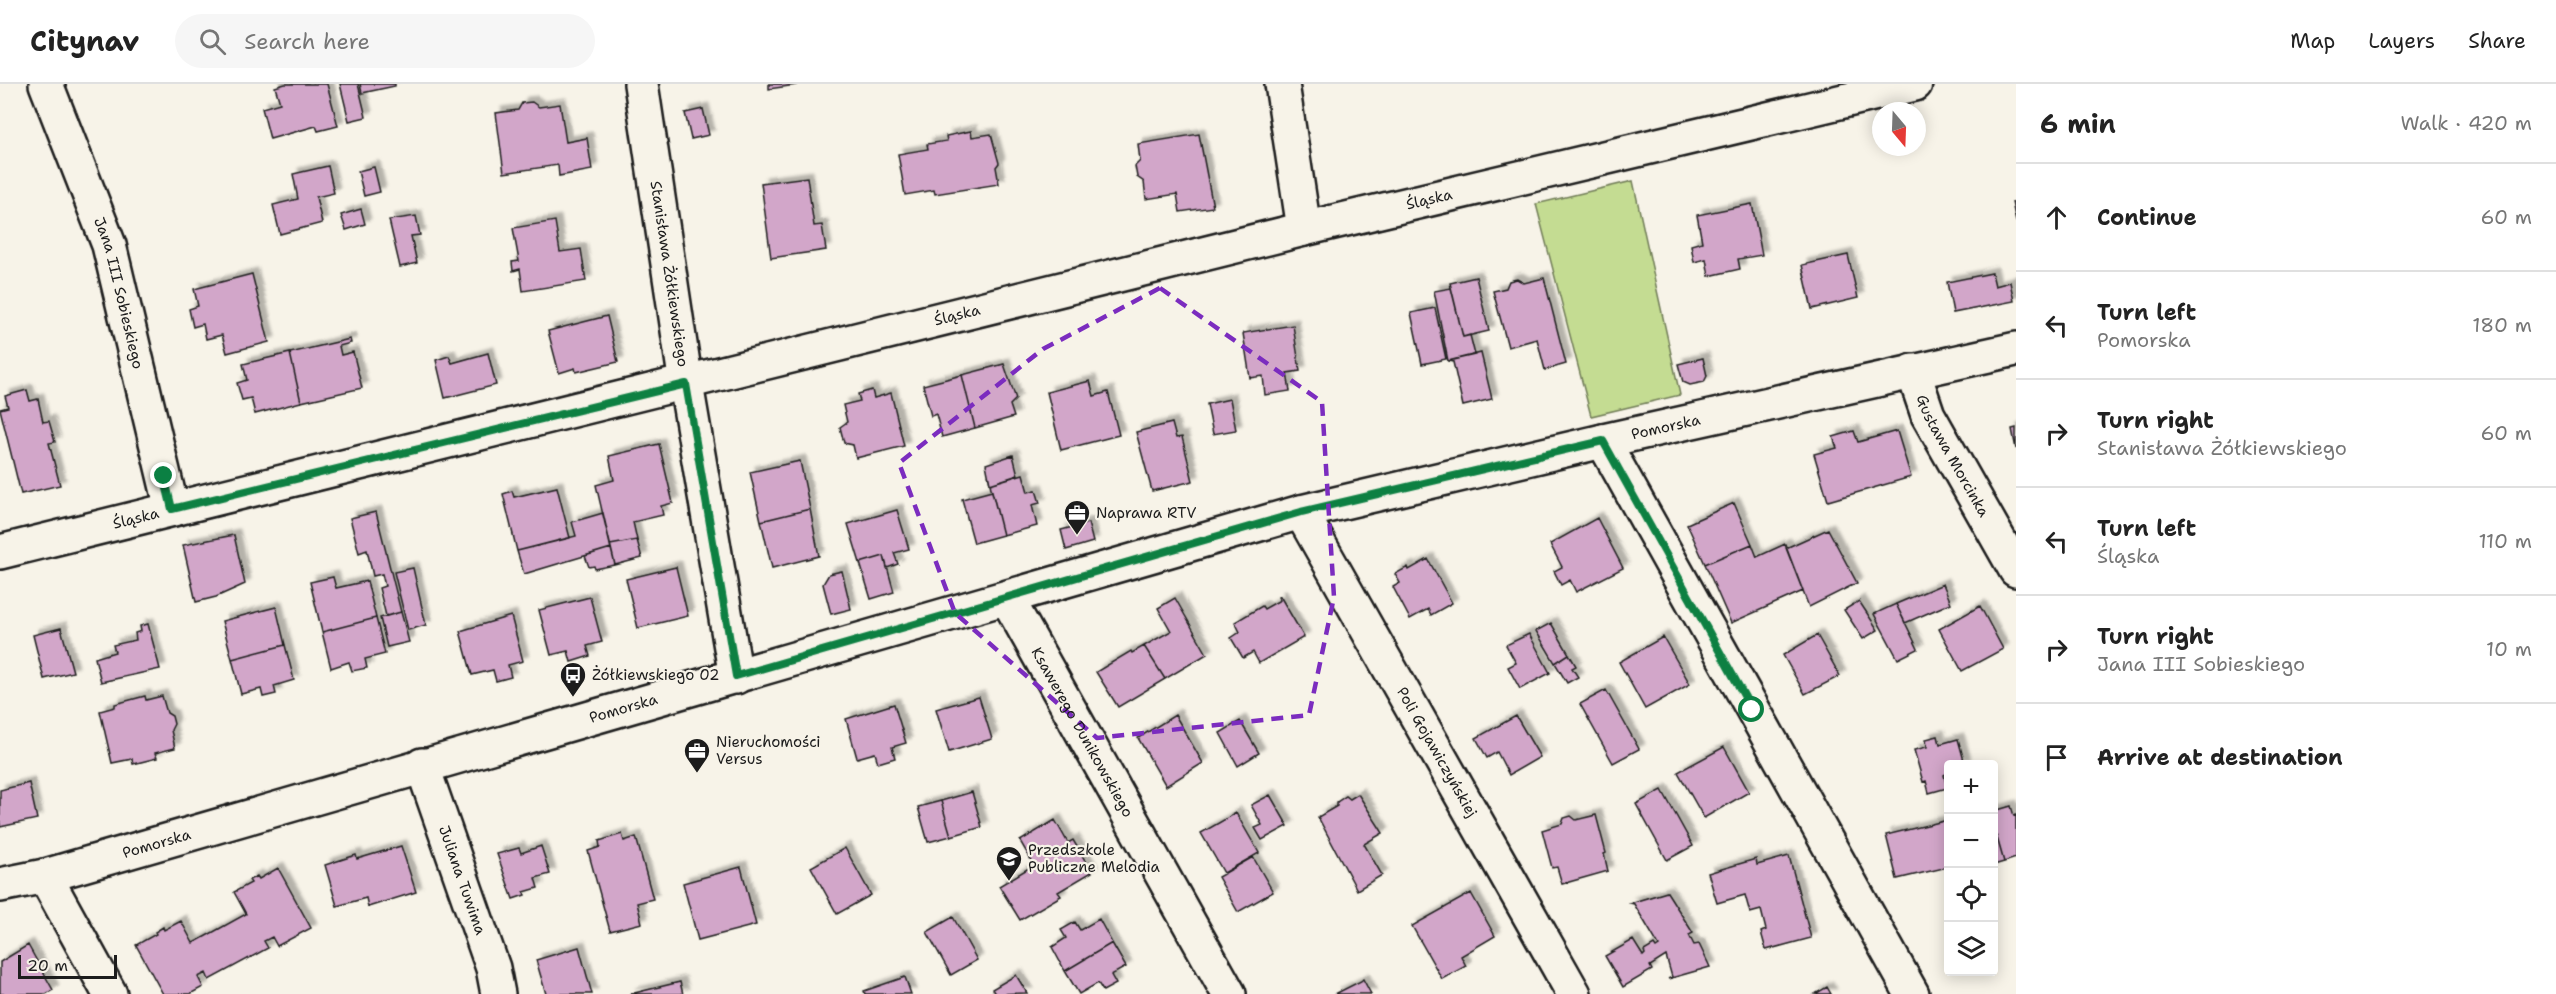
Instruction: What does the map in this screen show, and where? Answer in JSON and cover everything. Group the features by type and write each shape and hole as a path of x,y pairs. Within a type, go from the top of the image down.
{"street":[{"name":"Jana III Sobieskiego","path":"46,84 109,245 172,509"},
{"name":"Stanisława Żółkiewskiego","path":"641,84 686,384 736,676"},
{"path":"1282,84 1304,229"},
{"name":"Śląska","path":"0,552 686,384 1304,229 1915,84"},
{"name":"Pomorska","path":"0,885 45,876 1301,512 1603,441 2016,349"},
{"name":"Gustawa Morcinka","path":"1913,371 1928,416 2016,570"},
{"path":"1603,441 1912,994"},
{"name":"Poli Gojawiczyńskiej","path":"1301,512 1574,994"},
{"name":"Ksawerego Dunikowskiego","path":"1007,598 1228,994"},
{"name":"Juliana Tuwima","path":"422,765 482,936 498,994"},
{"path":"45,876 110,994"}],"highlighted area":[{"path":"1160,288 1322,402 1334,597 1309,715 1097,738 955,613 899,463 1043,349"}],"green space":[{"path":"1633,181 1680,395 1591,416 1536,204"}],"building":[{"path":"285,84 327,84 338,126 318,131 316,126 270,139 262,108 280,103 275,87"},
{"path":"340,84 358,84 366,117 349,121"},
{"path":"360,84 395,84 395,86 362,93"},
{"path":"769,84 796,84 796,85 769,89"},
{"path":"532,102 539,107 560,104 566,142 587,138 592,170 559,176 558,165 504,173 496,113 518,110 522,103"},
{"path":"703,109 709,135 691,139 685,113"},
{"path":"971,131 972,137 991,134 999,163 996,167 999,184 935,194 934,190 905,195 898,154 928,149 927,144 947,141 946,136"},
{"path":"1199,134 1213,207 1180,212 1177,194 1146,199 1144,182 1137,177 1135,166 1140,161 1138,144"},
{"path":"328,166 334,193 316,197 322,223 280,234 273,205 298,199 293,174"},
{"path":"374,167 380,192 364,196 358,171"},
{"path":"807,177 814,226 822,225 826,250 771,258 761,183"},
{"path":"2016,201 2016,222 2012,202"},
{"path":"1752,204 1762,255 1738,259 1740,269 1709,276 1706,259 1694,262 1691,245 1702,242 1697,215"},
{"path":"361,209 365,224 346,230 341,215"},
{"path":"416,216 420,235 411,236 417,263 400,267 389,220"},
{"path":"555,221 560,252 581,249 586,281 523,291 520,269 513,271 512,262 519,261 513,228"},
{"path":"1848,255 1858,298 1812,309 1802,265"},
{"path":"1992,273 1995,286 2010,282 2014,301 1953,313 1947,282"},
{"path":"252,274 269,342 227,353 222,335 206,339 203,324 193,327 189,309 198,306 194,289"},
{"path":"1476,277 1489,331 1463,337 1450,283"},
{"path":"1544,278 1566,364 1545,370 1537,339 1508,347 1493,291 1506,288 1509,281 1517,279 1524,283"},
{"path":"1451,288 1463,337 1470,335 1475,355 1448,361 1434,291"},
{"path":"1435,308 1446,359 1422,364 1411,313"},
{"path":"607,316 618,362 576,372 575,368 559,373 548,331"},
{"path":"1293,325 1300,371 1287,373 1290,391 1265,395 1263,376 1250,378 1243,333"},
{"path":"350,339 351,343 339,346 341,355 353,352 362,388 301,402 290,353"},
{"path":"290,353 301,402 255,414 251,398 242,400 237,383 247,380 243,364"},
{"path":"488,353 496,385 445,398 436,360 449,356 452,363"},
{"path":"1481,353 1492,399 1463,406 1453,362 1448,361"},
{"path":"1703,358 1707,376 1704,382 1690,385 1683,382 1678,364"},
{"path":"1004,364 1016,399 1010,405 1014,417 975,428 962,375"},
{"path":"962,375 975,428 942,437 936,414 931,416 923,385"},
{"path":"1090,381 1094,396 1108,392 1119,435 1061,450 1047,392"},
{"path":"27,390 30,401 38,399 43,422 49,421 55,442 49,443 60,485 21,494 0,409 8,407 5,396"},
{"path":"872,390 874,398 891,393 904,446 856,458 853,445 844,443 840,427 847,422 843,405 860,401 858,394"},
{"path":"1230,399 1236,430 1213,434 1207,404"},
{"path":"1172,423 1176,438 1182,437 1193,481 1152,491 1136,432"},
{"path":"2016,428 2016,449 2012,429"},
{"path":"1854,431 1858,442 1897,431 1911,477 1828,501 1814,454 1837,448 1833,437"},
{"path":"659,444 673,503 661,506 663,515 633,522 637,540 610,545 596,485 614,480 609,456"},
{"path":"1013,455 1018,475 990,484 986,464"},
{"path":"800,461 810,509 761,521 750,472"},
{"path":"1023,474 1028,492 1036,490 1040,503 1032,505 1037,526 1003,535 990,484"},
{"path":"557,487 570,538 517,551 503,494 512,491 514,497"},
{"path":"992,491 1003,535 974,543 962,499"},
{"path":"1734,503 1752,544 1705,564 1687,524"},
{"path":"810,509 819,556 772,568 761,521"},
{"path":"897,510 909,549 894,553 898,564 887,568 884,556 860,563 848,524"},
{"path":"376,512 401,612 386,616 379,588 385,586 382,574 373,576 367,550 359,553 350,518"},
{"path":"603,513 611,548 524,574 517,551 576,536 572,522"},
{"path":"1597,518 1623,568 1576,592 1570,580 1561,585 1554,571 1562,567 1550,544"},
{"name":"Naprawa RTV","path":"1088,523 1093,542 1066,550 1061,530"},
{"path":"1828,529 1857,583 1809,607 1786,548"},
{"path":"234,535 245,584 216,597 196,602 183,545"},
{"path":"637,540 642,558 615,565 610,545"},
{"path":"1752,544 1757,557 1785,544 1803,591 1731,623 1705,564"},
{"path":"611,548 615,565 595,569 594,566 589,567 585,556"},
{"path":"884,556 894,592 871,599 860,563"},
{"path":"1428,559 1452,603 1431,615 1428,609 1410,619 1393,587 1400,583 1395,574 1408,567 1409,570"},
{"path":"676,567 688,616 638,628 626,579"},
{"path":"413,568 426,625 408,630 394,572"},
{"path":"842,571 851,609 831,614 823,584 829,574"},
{"path":"333,577 336,588 367,581 376,618 322,632 310,582"},
{"path":"1943,584 1951,603 1905,623 1896,604"},
{"path":"1280,596 1304,637 1259,663 1253,652 1243,658 1231,638 1240,632 1235,622 1262,606 1264,609 1280,600 1278,597"},
{"path":"590,597 602,642 587,646 590,656 571,662 568,651 551,655 539,610"},
{"path":"1175,598 1207,654 1165,679 1144,646 1171,631 1158,608"},
{"path":"1859,601 1878,630 1863,639 1844,610"},
{"path":"1896,604 1918,649 1898,659 1874,614"},
{"path":"1980,606 2003,649 1962,671 1939,629"},
{"path":"276,607 285,645 232,659 222,621"},
{"path":"401,612 409,642 387,647 380,618"},
{"path":"511,616 523,661 508,665 511,677 496,681 493,670 472,675 460,631"},
{"path":"376,618 385,654 365,659 367,668 352,671 349,662 331,668 322,632"},
{"path":"1551,623 1569,654 1555,663 1536,631"},
{"path":"148,624 160,669 101,682 95,658 115,652 113,645 136,640 135,633 141,631 140,626"},
{"path":"61,628 73,672 44,679 33,635"},
{"path":"1529,634 1550,673 1520,689 1508,667 1516,663 1506,645"},
{"path":"1817,635 1840,676 1805,694 1783,655"},
{"path":"1663,637 1690,684 1645,709 1619,662"},
{"path":"285,645 294,680 274,686 276,694 263,697 261,689 241,694 232,659"},
{"path":"1144,646 1165,679 1118,707 1096,672"},
{"path":"1569,654 1576,666 1572,668 1578,677 1567,683 1555,663"},
{"path":"1606,690 1639,749 1613,763 1580,704"},
{"path":"145,696 146,700 162,696 167,713 172,716 174,724 171,730 175,748 155,753 157,758 133,764 132,759 112,763 100,711 115,707 115,704"},
{"path":"979,697 992,739 949,752 936,709"},
{"path":"894,704 906,743 892,747 895,758 878,763 875,753 857,758 846,719"},
{"path":"1175,715 1203,763 1166,786 1138,738"},
{"path":"1516,716 1540,757 1509,775 1497,752 1487,758 1476,738"},
{"path":"1240,721 1259,753 1238,766 1220,733"},
{"path":"1938,736 1940,744 1958,739 1964,760 1944,760 1944,789 1929,793 1926,781 1923,782 1914,750 1927,747 1926,739"},
{"path":"1724,747 1749,792 1704,818 1678,772"},
{"path":"29,783 37,819 0,827 0,790"},
{"path":"1662,790 1693,846 1667,860 1636,804"},
{"path":"972,792 982,827 951,836 941,801"},
{"path":"1358,794 1383,833 1364,844 1382,875 1357,890 1318,817 1337,806 1337,802 1346,796 1350,799"},
{"path":"1270,795 1288,826 1262,840 1255,828 1262,825 1251,805"},
{"path":"941,801 951,836 928,842 918,807"},
{"path":"2011,806 2014,816 2016,815 2016,858 2004,862 1998,841 1998,810"},
{"path":"1236,813 1259,853 1224,873 1201,833"},
{"path":"1596,815 1606,853 1604,854 1608,871 1562,884 1557,867 1552,868 1542,830 1562,824 1564,818 1571,816 1576,820"},
{"path":"1055,820 1068,843 1073,840 1092,872 1058,892 1061,896 1020,920 999,886 1034,865 1020,841"},
{"path":"1944,821 1944,868 1897,879 1886,835"},
{"path":"622,834 624,841 636,837 653,899 637,903 642,923 610,931 588,851 600,847 599,841"},
{"path":"1998,841 2004,862 1998,864"},
{"path":"401,846 416,892 368,907 366,898 337,906 325,865 356,855 357,859"},
{"path":"541,846 550,874 535,878 538,888 524,892 525,895 513,899 497,854 519,848 521,853"},
{"path":"845,848 871,895 837,914 811,867"},
{"path":"1789,856 1811,938 1766,950 1761,932 1766,930 1761,910 1750,913 1745,895 1717,903 1708,873 1756,859 1757,865"},
{"path":"1253,857 1273,892 1238,912 1218,877"},
{"path":"741,867 756,925 698,940 683,883"},
{"path":"278,868 311,928 277,946 272,937 264,941 268,948 209,980 206,973 198,977 203,987 190,994 163,994 136,945 156,934 155,932 163,927 164,930 181,921 193,943 199,940 246,914 234,892 251,883 249,880 257,876 259,879"},
{"path":"1667,892 1693,933 1689,935 1694,945 1699,944 1710,967 1668,979 1672,977 1666,956 1650,966 1652,970 1623,987 1605,956 1633,940 1643,956 1644,951 1654,945 1656,948 1659,946 1634,904 1630,903"},
{"path":"1471,893 1495,936 1461,956 1466,966 1442,979 1412,926"},
{"path":"953,917 977,960 951,975 927,932"},
{"path":"1099,919 1112,943 1065,971 1052,947 1066,938 1061,930 1075,922 1080,930"},
{"path":"1112,943 1126,967 1111,975 1116,984 1103,991 1098,983 1079,994 1065,971"},
{"path":"28,945 53,990 46,994 0,994 0,962"},
{"path":"579,947 592,994 546,994 536,960"},
{"path":"1016,975 1027,993 995,994 992,989"},
{"path":"905,977 911,994 865,994 864,991"},
{"path":"1363,979 1371,994 1335,994 1361,981"},
{"path":"680,982 683,994 630,994"},
{"path":"1827,987 1831,994 1815,994"}],"place":[{"name":"Naprawa RTV","path":"1077,536"},
{"name":"Żółkiewskiego 02","path":"573,698"},
{"name":"Nieruchomości Versus","path":"697,774"},
{"name":"Przedszkole Publiczne Melodia","path":"1009,882"}],"route":[{"path":"164,476 172,509 686,384 736,676 1301,512 1603,441 1752,710"}]}
